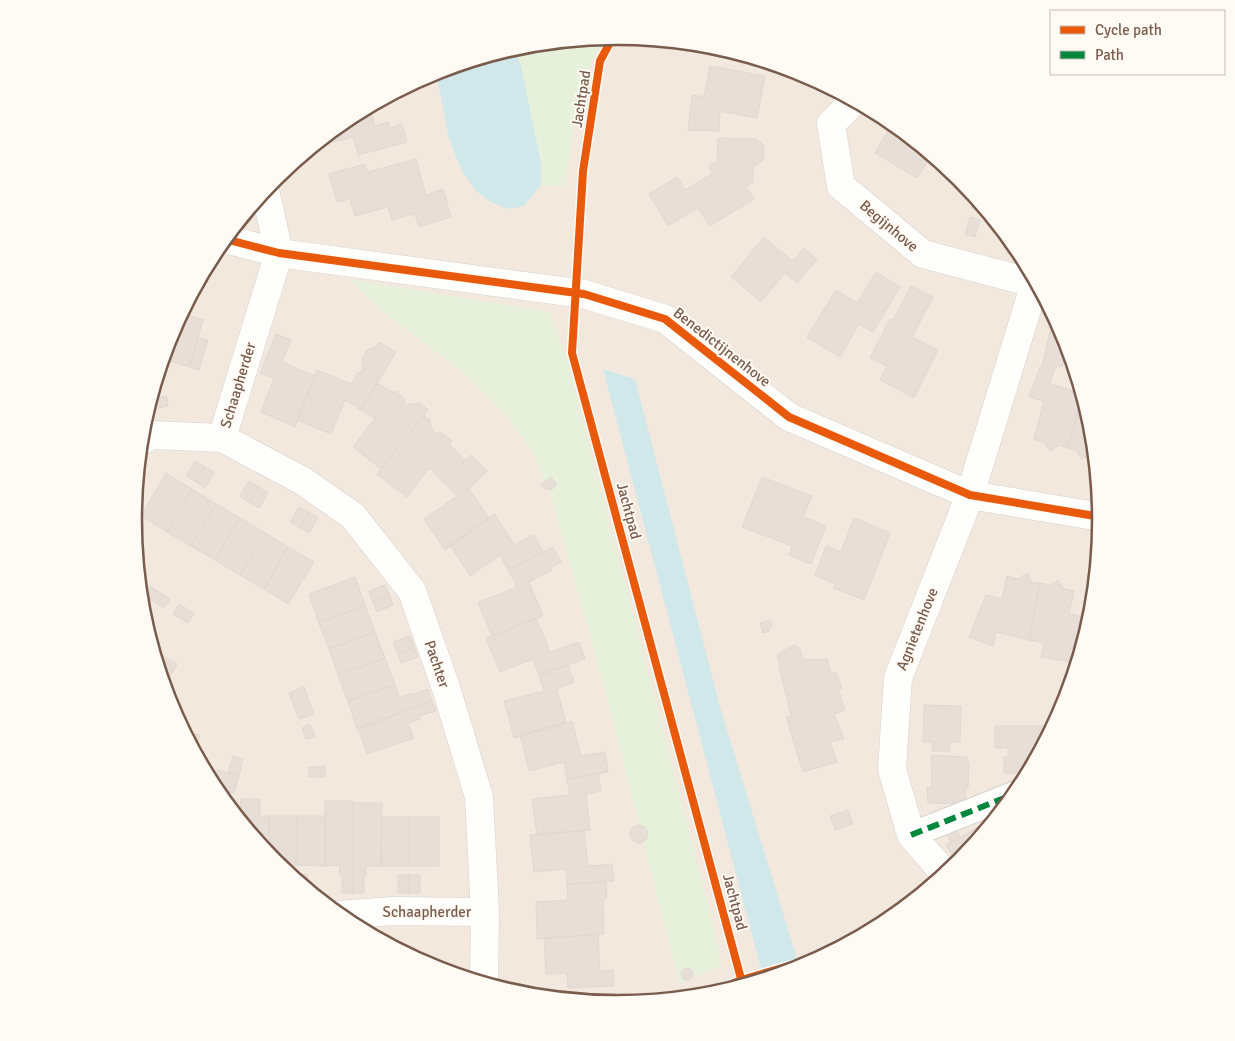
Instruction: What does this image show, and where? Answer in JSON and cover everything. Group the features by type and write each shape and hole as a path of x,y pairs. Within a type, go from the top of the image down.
{"street":[{"name":"Begijnhove","path":"849,106 831,124 841,186 923,254 1028,281"},
{"path":"267,199 279,253"},
{"name":"Benedictijnenhove","path":"232,242 279,253 584,294 665,319 789,417 970,495 1093,516"},
{"name":"Schaapherder","path":"150,436 222,438 279,253"},
{"name":"Begijnhove","path":"970,495 1033,291"},
{"name":"Pachter","path":"222,438 303,481 353,516 412,591 446,688 480,797 485,912 484,977"},
{"name":"Agnietenhove","path":"941,869 911,835 892,769 898,678 970,495"},
{"path":"911,835 1003,798"},
{"name":"Schaapherder","path":"350,914 393,911 485,912"}],"shaded area":[{"path":"586,46 649,46 680,49 741,61 799,81 828,94 882,125 907,143 954,184 975,207 1013,256 1029,283 1044,310 1068,368 1077,397 1089,458 1093,520 1092,552 1089,583 1077,644 1057,702 1044,731 1013,785 995,810 954,857 931,878 882,916 855,932 828,947 770,971 741,980 680,992 618,996 586,995 555,992 494,980 436,960 407,947 353,916 328,898 281,857 260,834 222,785 206,758 191,731 167,673 158,644 146,583 143,552 143,489 146,458 158,397 178,339 191,310 222,256 240,231 281,184 304,163 353,125 380,109 407,94 465,70 494,61 555,49"}],"green space":[{"path":"599,46 590,66 575,120 565,186 541,185 541,163 521,66 517,56 555,49"},
{"path":"348,279 550,312 566,355 711,915 722,965 679,984 603,683 552,500 532,450 507,417 464,373 383,312"}],"water":[{"path":"517,56 521,66 541,163 541,185 524,206 509,209 492,203 476,191 462,171 449,139 438,80 494,61"},
{"path":"603,369 635,379 720,707 797,961 762,973"}],"building":[{"path":"710,66 765,76 757,118 720,111 719,131 688,130 692,95 704,97"},
{"path":"372,114 375,126 388,122 390,128 402,124 407,142 358,155 353,137 327,144"},
{"path":"888,130 928,161 917,178 875,153"},
{"path":"718,138 757,139 764,146 764,159 757,165 753,165 753,182 746,186 754,199 710,226 698,208 668,226 649,194 677,177 685,190 712,174 709,166 717,162"},
{"path":"416,159 426,195 443,189 451,217 419,227 416,217 412,214 392,220 388,207 355,216 350,199 337,202 329,174 365,164 368,172"},
{"path":"970,217 980,220 975,237 965,234"},
{"path":"764,237 793,261 804,248 817,259 797,283 785,273 761,302 731,277"},
{"path":"876,272 900,287 873,332 859,324 840,357 807,337 836,290 857,303"},
{"path":"911,286 933,297 912,337 938,350 914,398 880,380 887,366 870,358 890,319 893,320"},
{"path":"189,315 203,320 189,367 170,361"},
{"path":"1051,326 1066,362 1064,362 1062,367 1057,366 1054,370 1050,384 1075,392 1079,407 1068,448 1059,445 1050,451 1044,442 1034,439 1044,401 1029,397 1040,367 1042,367"},
{"path":"276,334 291,340 282,362 315,376 295,427 261,412 274,378 260,373"},
{"path":"198,338 208,340 199,370 189,367"},
{"path":"379,342 396,352 361,410 345,400 331,434 297,420 317,370 351,384 358,372 360,373 363,368 362,359 367,350 376,347"},
{"path":"377,383 403,397 405,405 420,403 428,410 381,469 353,447 375,418 361,410"},
{"path":"167,396 168,406 155,408 158,397"},
{"path":"1079,407 1088,455 1082,459 1076,450 1068,448"},
{"path":"424,416 430,420 433,434 440,432 452,441 449,444 465,460 443,482 429,468 407,497 377,474"},
{"path":"471,455 487,471 469,489 489,518 445,550 424,519 457,496 443,482"},
{"path":"195,461 205,467 196,482 186,476"},
{"path":"205,467 214,472 205,488 196,482"},
{"path":"166,473 192,489 167,532 142,517"},
{"path":"551,477 557,485 551,490 544,488 541,484"},
{"path":"762,477 812,496 803,517 826,526 811,564 789,555 792,546 742,527"},
{"path":"249,481 259,487 249,502 240,496"},
{"path":"259,487 268,493 259,508 249,502"},
{"path":"192,489 216,504 191,546 167,532"},
{"path":"216,504 240,518 215,560 191,546"},
{"path":"299,507 309,512 300,528 290,522"},
{"path":"309,512 318,518 309,533 300,528"},
{"path":"494,514 515,545 534,535 543,552 508,570 500,555 470,576 450,545"},
{"path":"240,518 265,533 240,575 215,560"},
{"path":"854,518 890,533 864,600 833,588 835,584 815,575 826,546 841,552"},
{"path":"265,533 288,547 264,589 240,575"},
{"path":"288,547 314,562 288,604 264,589"},
{"path":"553,547 561,562 550,568 552,570 529,582 543,616 492,636 478,602 517,587 508,570"},
{"path":"1027,573 1032,582 1040,583 1029,640 996,632 993,646 969,637 986,595 1002,599 1007,576 1018,579"},
{"path":"355,577 365,605 319,623 309,594"},
{"path":"1058,580 1064,589 1074,591 1069,614 1083,617 1071,662 1041,657 1044,643 1029,640 1040,583 1050,585"},
{"path":"146,585 156,590 150,599 149,598"},
{"path":"385,585 390,596 373,602 369,591"},
{"path":"156,590 170,599 164,608 150,599"},
{"path":"390,596 393,605 377,612 373,602"},
{"path":"179,604 194,613 188,623 173,614"},
{"path":"365,605 375,632 329,649 319,623"},
{"path":"536,618 550,652 579,642 585,659 539,675 533,659 500,672 486,638"},
{"path":"770,620 772,625 768,632 763,633 760,623"},
{"path":"375,632 385,658 338,675 329,649"},
{"path":"410,636 414,647 398,654 393,642"},
{"path":"794,645 800,649 803,660 827,659 831,673 836,673 842,688 838,689 845,710 834,714 844,739 830,742 837,762 803,772 786,717 791,715 777,655"},
{"path":"414,647 418,657 401,663 398,654"},
{"path":"161,655 177,664 169,678"},
{"path":"385,658 395,685 348,701 338,675"},
{"path":"568,665 574,682 557,689 566,723 514,738 504,701 544,691 539,675"},
{"path":"395,685 399,698 410,693 411,695 428,689 432,701 357,729 348,701"},
{"path":"304,687 314,714 299,719 289,693"},
{"path":"432,701 436,711 419,716 420,719 408,723 414,738 367,754 358,728"},
{"path":"924,705 961,706 960,742 950,742 950,751 932,751 932,742 923,742"},
{"path":"572,721 581,756 605,752 608,772 567,779 564,762 529,771 520,735"},
{"path":"310,724 315,737 306,739 302,728"},
{"path":"995,726 1042,726 1042,735 1020,773 1004,773 1004,757 1008,757 1008,748 995,748"},
{"path":"192,733 200,735 198,743"},
{"path":"931,755 967,757 966,762 969,762 968,788 966,787 965,804 928,803 927,787 932,788"},
{"path":"233,756 243,759 239,776 228,773"},
{"path":"325,766 325,777 309,777 309,767"},
{"path":"218,770 239,776 234,793 226,791 217,776"},
{"path":"598,773 601,791 586,794 590,830 537,835 532,799 570,795 567,779"},
{"path":"241,799 260,799 260,816 269,816 269,844 260,834 240,810"},
{"path":"325,801 353,801 353,893 342,893 342,875 339,875 340,865 325,866"},
{"path":"353,803 382,803 381,866 366,866 364,893 353,893"},
{"path":"848,810 853,824 835,830 830,816"},
{"path":"269,816 297,816 296,865 290,865 269,844"},
{"path":"297,816 325,816 325,866 296,865"},
{"path":"382,817 409,817 409,866 381,866"},
{"path":"409,817 439,817 439,866 409,866"},
{"path":"983,824 955,856 953,857 946,845"},
{"path":"639,825 647,830 648,834 643,842 639,843 631,838 630,834 635,826"},
{"path":"955,828 960,837 951,842 946,833"},
{"path":"584,830 588,866 612,864 614,881 567,884 566,869 534,872 530,835"},
{"path":"300,874 307,875 307,881"},
{"path":"398,875 409,875 409,893 398,893"},
{"path":"409,875 420,875 420,893 409,893"},
{"path":"606,882 607,898 603,899 604,934 537,939 536,902 568,900 567,884"},
{"path":"598,934 600,971 613,970 614,986 568,988 567,973 546,974 544,938"},
{"path":"687,968 693,974 687,980 681,974"}],"marked path":[{"path":"911,835 1003,798"}],"cycle path":[{"name":"Jachtpad","path":"609,45 600,61 583,171 572,353 741,980"},
{"path":"233,241 279,253 584,294 665,319 789,417 970,495 1093,516"}]}
